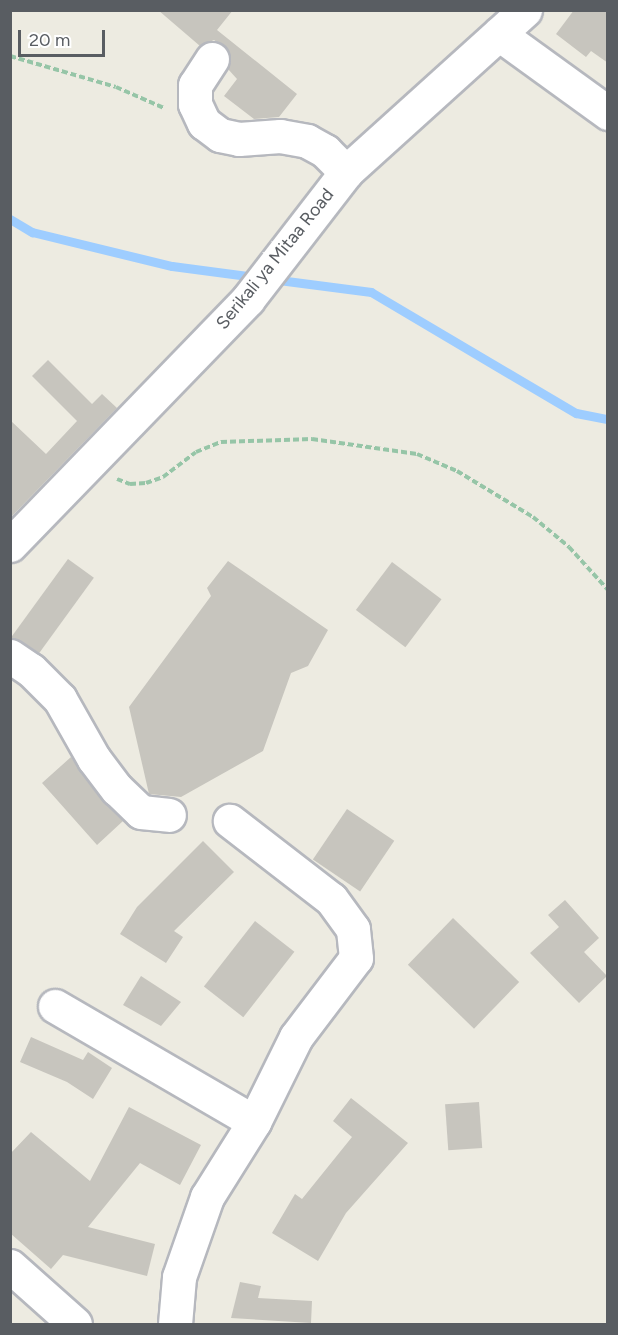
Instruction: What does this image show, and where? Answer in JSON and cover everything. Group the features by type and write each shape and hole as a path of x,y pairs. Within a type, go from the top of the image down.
{"street":[{"name":"Serikali ya Mitaa Road","path":"10,545 248,299 346,172 525,10"},
{"path":"500,34 608,112"},
{"path":"212,59 195,85 195,104 204,123 220,135 239,139 280,136 307,141 325,151 346,172"},
{"path":"10,656 31,670 60,699 94,759 117,789 141,812 169,814"},
{"path":"175,1324 179,1277 207,1197 254,1122 296,1037 347,974 357,958 353,929 331,899 230,821"},
{"path":"55,1006 254,1122"},
{"path":"10,1266 75,1324"}],"path":[{"path":"10,56 116,87 204,123"},
{"path":"89,465 130,484 163,477 196,452 221,442 312,440 417,454 457,471 533,517 569,547 608,590"}],"building":[{"path":"158,10 233,10 217,30 297,94 279,117 254,119 224,96 237,79 228,69 228,50 214,40 200,46"},
{"path":"574,10 608,10 608,63 591,51 586,57 556,34"},
{"path":"48,360 92,404 102,394 117,408 10,518 10,420 46,454 77,421 32,376"},
{"path":"68,559 94,578 37,656 11,637"},
{"path":"228,561 328,630 308,666 291,673 263,751 181,797 149,794 129,707 211,596 207,588"},
{"path":"392,562 442,599 405,647 356,610"},
{"path":"71,757 102,800 123,821 97,845 42,783"},
{"path":"347,809 394,841 360,891 313,860"},
{"path":"203,841 234,872 174,931 183,937 166,963 120,934 137,907"},
{"path":"565,900 599,938 584,952 607,976 579,1003 530,953 559,927 548,915"},
{"path":"453,918 519,982 474,1029 408,965"},
{"path":"255,921 294,952 243,1017 204,986"},
{"path":"141,976 181,1002 161,1026 123,1005"},
{"path":"31,1037 83,1060 88,1052 112,1068 93,1099 67,1082 20,1062"},
{"path":"351,1098 408,1143 346,1213 318,1261 272,1233 295,1194 302,1199 352,1137 333,1121"},
{"path":"479,1102 482,1148 448,1150 445,1104"},
{"path":"129,1107 201,1145 180,1185 140,1163 88,1227 155,1244 147,1276 63,1255 51,1269 10,1233 10,1154 31,1132 90,1181"},
{"path":"240,1282 261,1286 258,1298 312,1301 311,1323 231,1318"}],"waterway":[{"path":"10,219 32,232 172,266 255,277"},
{"path":"271,279 371,292 576,413 608,419"}]}
